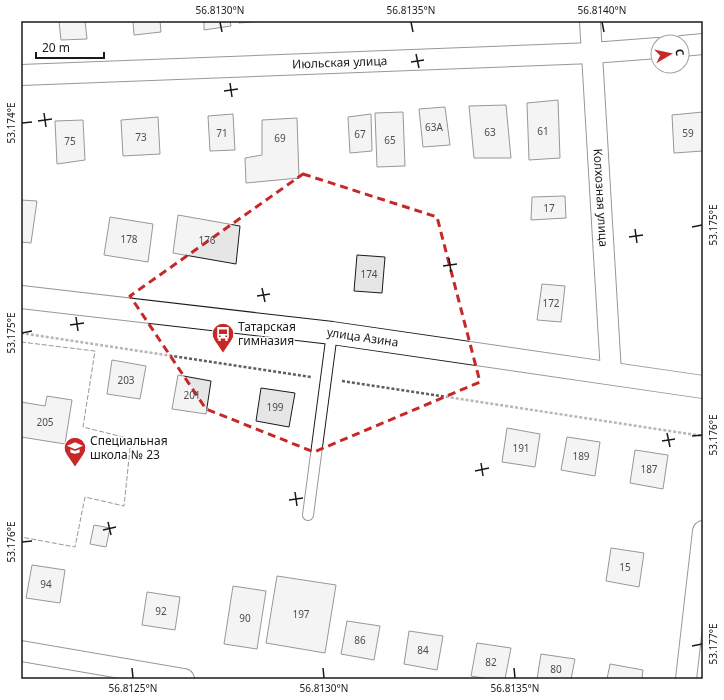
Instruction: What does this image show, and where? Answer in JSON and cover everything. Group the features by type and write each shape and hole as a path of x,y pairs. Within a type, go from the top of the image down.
{"main road":[{"name":"улица Азина","path":"21,297 332,333 703,387"}],"street":[{"name":"Колхозная улица","path":"590,21 611,373"},
{"path":"690,45 703,44"},
{"name":"Июльская улица","path":"21,75 650,48"},
{"path":"686,679 703,531"},
{"path":"21,651 184,679"}],"lane":[{"path":"308,515 332,333"}],"path":[{"path":"21,333 703,436"}],"highlighted area":[{"path":"303,174 437,217 480,382 314,452 206,409 130,296"}],"building":[{"path":"59,21 85,21 87,39 61,40"},
{"path":"133,21 160,21 161,32 134,35"},
{"path":"204,21 230,21 231,26 204,30"},
{"path":"239,21 265,21 239,23"},
{"path":"558,100 560,158 529,160 527,103"},
{"path":"506,105 511,158 474,158 469,106"},
{"path":"445,107 450,145 423,147 419,109"},
{"path":"403,112 405,166 377,167 375,113"},
{"path":"703,112 703,151 674,153 672,115"},
{"path":"233,114 235,150 210,151 208,116"},
{"path":"371,114 372,151 350,153 348,117"},
{"path":"158,117 160,154 123,156 121,120"},
{"path":"297,118 299,178 246,183 245,158 262,155 262,120"},
{"path":"83,120 85,160 57,164 55,121"},
{"path":"565,196 566,218 531,220 532,197"},
{"path":"21,200 37,201 31,243 21,242"},
{"path":"178,215 240,226 236,264 173,253"},
{"path":"110,217 153,224 148,262 104,255"},
{"path":"357,255 385,257 382,293 354,291"},
{"path":"542,284 565,286 561,322 537,320"},
{"path":"112,360 146,366 140,399 107,394"},
{"path":"178,375 211,381 206,414 172,409"},
{"path":"261,388 295,393 289,427 256,421"},
{"path":"47,396 72,400 65,444 21,437 21,402 45,406"},
{"path":"507,428 540,434 535,467 502,462"},
{"path":"567,437 600,442 595,476 561,470"},
{"path":"635,450 668,455 663,489 630,483"},
{"path":"94,525 110,528 106,547 90,544"},
{"path":"611,548 644,553 639,587 606,581"},
{"path":"32,565 65,570 60,603 26,598"},
{"path":"277,576 336,585 325,653 266,643"},
{"path":"233,586 266,591 257,649 224,644"},
{"path":"147,592 180,597 175,630 142,625"},
{"path":"347,621 380,626 374,660 341,654"},
{"path":"409,631 443,636 437,670 404,664"},
{"path":"477,643 511,648 505,679 489,679 471,676"},
{"path":"541,654 575,659 571,679 537,679"},
{"path":"610,664 643,670 642,679 607,679"}],"fence":[{"path":"21,342 95,351 83,427 131,439 124,506 85,497 75,547 21,537"}],"place":[{"name":"Татарская гимназия","path":"223,354"},
{"name":"Специальная школа № 23","path":"75,468"}]}
